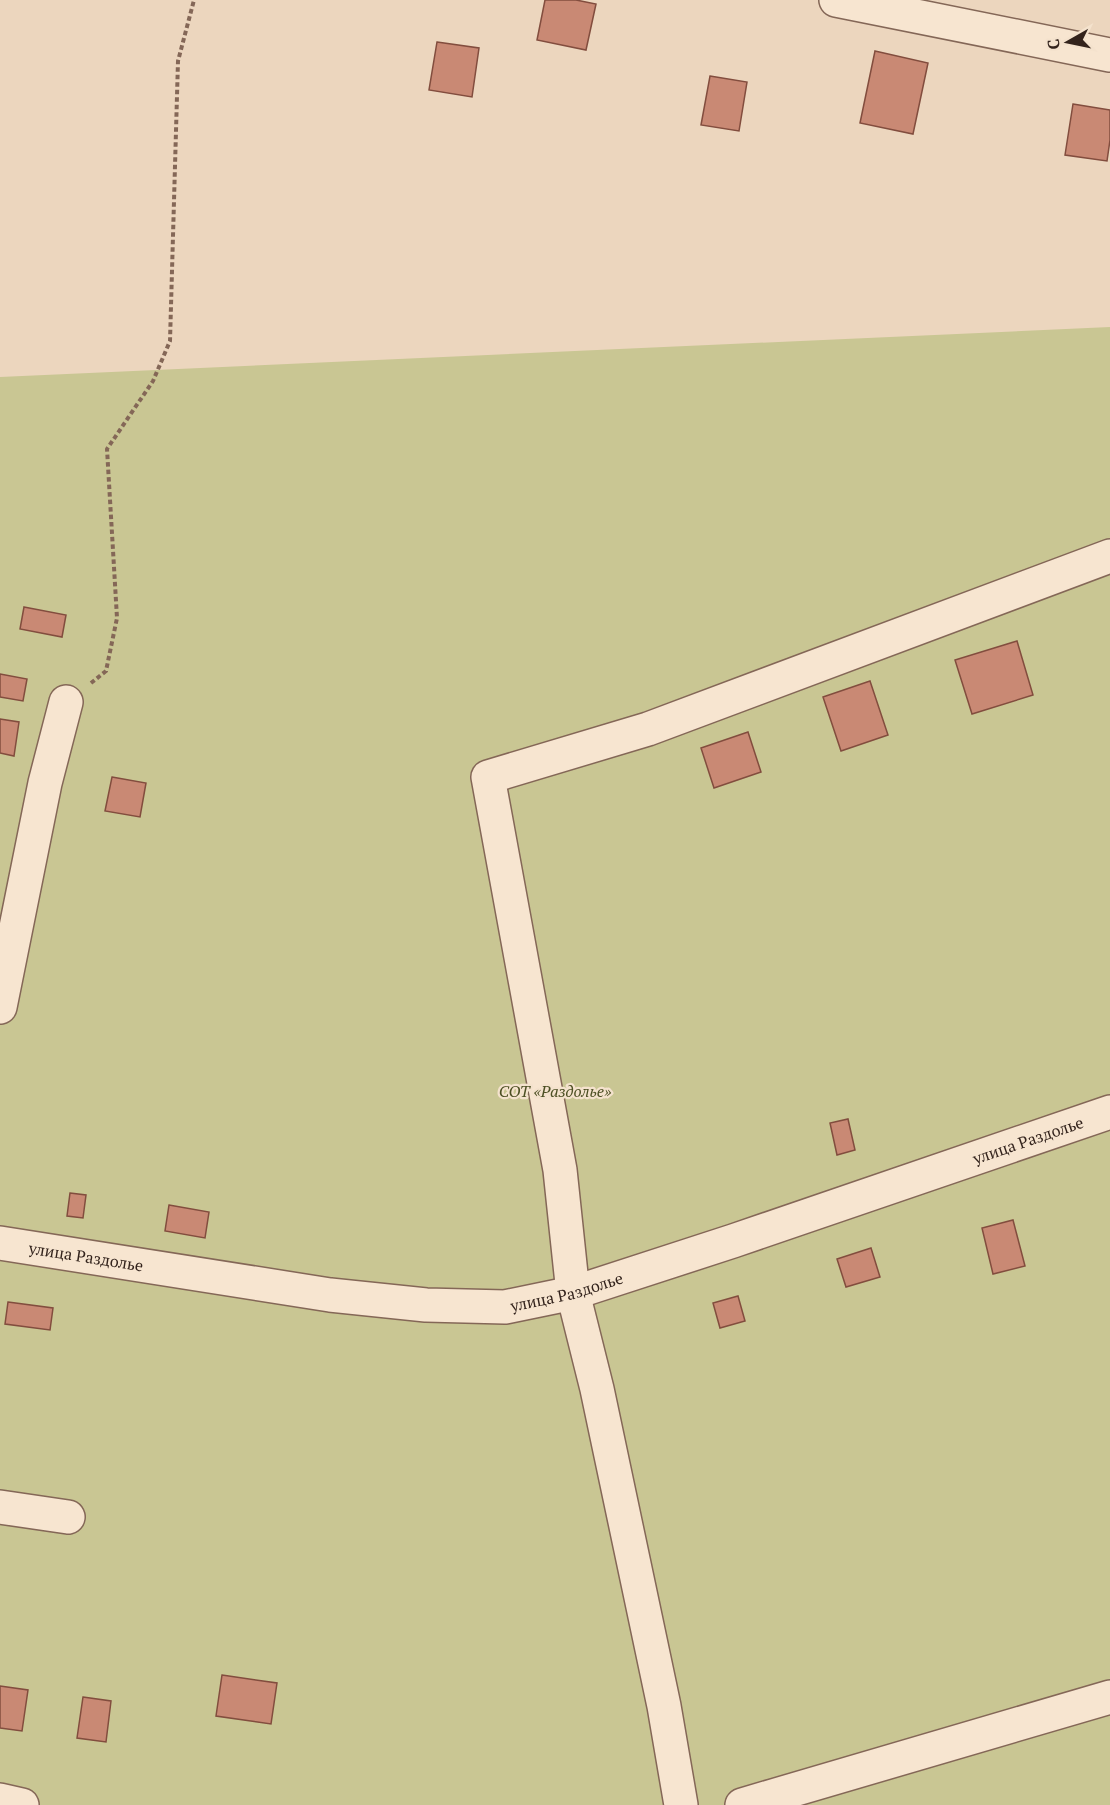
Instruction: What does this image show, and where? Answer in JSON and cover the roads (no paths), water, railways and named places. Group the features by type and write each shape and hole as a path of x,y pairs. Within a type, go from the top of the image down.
{"street":[{"path":"840,0 1110,55"},
{"path":"681,1805 660,1683 597,1389 573,1293 560,1170 488,777 648,729 1110,556"},
{"path":"0,1007 45,783 66,702"},
{"name":"улица Раздолье","path":"0,1243 330,1295 426,1305 505,1307 573,1293 733,1241 1110,1112"},
{"path":"0,1507 68,1518"},
{"path":"742,1805 1110,1697"},
{"path":"0,1800 22,1805"}],"park label":[{"name":"СОТ «Раздолье»","path":"555,1091"}]}
